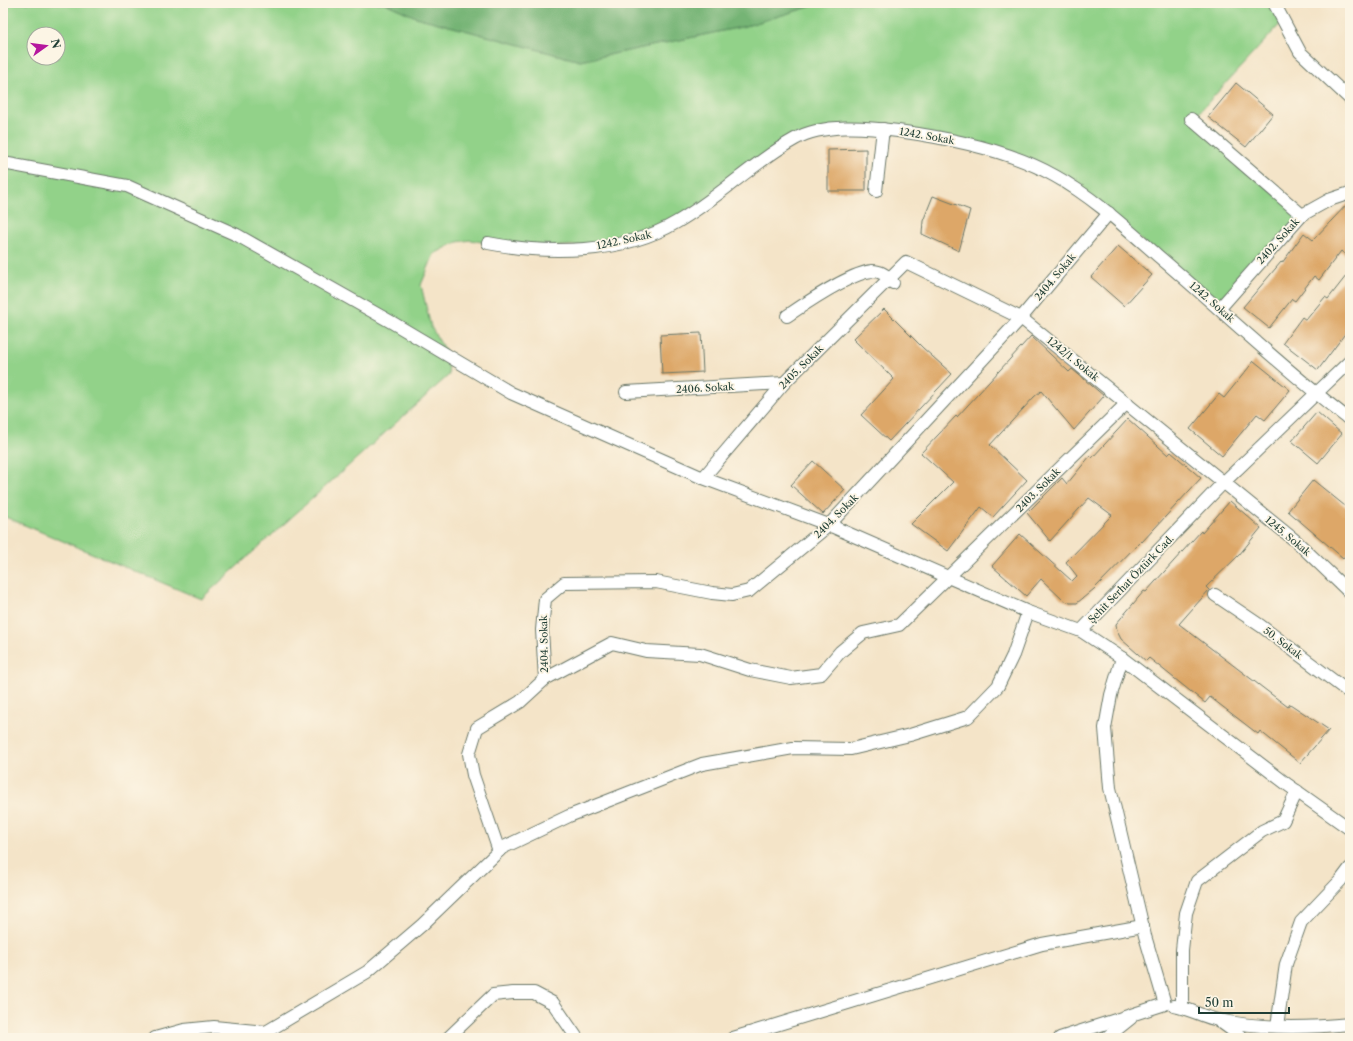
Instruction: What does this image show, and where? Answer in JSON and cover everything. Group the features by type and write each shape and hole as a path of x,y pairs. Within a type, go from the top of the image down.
{"street":[{"path":"1274,3 1300,52 1350,98"},
{"path":"1192,120 1302,215"},
{"name":"1242. Sokak","path":"488,243 512,248 538,250 582,249 614,244 656,233 679,221 797,137 823,130 852,127 883,129 934,136 982,147 1013,157 1054,175 1094,201 1220,308 1315,393 1350,420"},
{"path":"876,191 883,129"},
{"path":"3,164 128,186 237,235 393,323 511,393 703,478 829,525 1028,612 1081,631"},
{"name":"2402. Sokak","path":"1220,308 1302,215 1329,200 1350,193"},
{"name":"2404. Sokak","path":"545,679 542,630 545,599 564,583 656,582 712,593 732,595 749,591 829,525 1021,318 1109,213"},
{"name":"2405. Sokak","path":"703,478 784,383 906,262"},
{"name":"1242/1. Sokak","path":"906,262 1021,318 1127,403 1223,483"},
{"path":"787,316 816,296 861,274 878,272 887,276 893,283"},
{"name":"Şehit Serhat Öztürk Cad.","path":"1350,361 1223,483 1081,631 1122,658 1297,791 1350,829"},
{"name":"2406. Sokak","path":"626,392 784,383"},
{"name":"2403. Sokak","path":"499,851 473,775 469,754 477,728 520,702 545,679 612,643 646,651 700,654 750,670 791,678 821,674 840,652 864,633 899,625 949,578 1127,403"},
{"name":"1245. Sokak","path":"1223,483 1297,542 1350,593"},
{"name":"50. Sokak","path":"1215,595 1261,626 1350,693"},
{"path":"155,1038 184,1030 214,1027 265,1035 367,972 422,925 499,851 569,816 702,764 793,748 851,749 910,735 968,717 998,686 1013,655 1028,612"},
{"path":"1122,658 1111,695 1105,728 1110,788 1143,926 1165,1004"},
{"path":"1182,1007 1182,950 1186,913 1197,882 1262,831 1283,821 1297,791"},
{"path":"1277,1026 1286,964 1301,922 1341,880 1350,868"},
{"path":"733,1038 1042,944 1143,926"},
{"path":"448,1038 493,995 513,993 534,993 553,1003 577,1038"},
{"path":"1060,1038 1165,1004 1182,1007 1217,1020 1243,1038"},
{"path":"1106,1038 1142,1011"},
{"path":"1217,1020 1277,1026 1323,1027 1350,1024"},
{"path":"461,1025 464,1038"}],"green space":[{"path":"3,3 385,3 416,17 580,61 746,26 822,3 1274,3 1283,21 1192,120 1302,215 1220,308 1109,213 1013,157 883,129 797,137 679,221 614,244 512,248 471,240 457,242 434,254 421,285 431,327 447,354 449,375 201,599 3,516"},
{"path":"385,3 822,3 746,26 580,61 416,17"}],"building":[{"path":"1236,83 1273,114 1246,147 1208,117"},
{"path":"866,149 866,191 828,191 828,150"},
{"path":"933,196 970,210 959,251 922,234 923,221"},
{"path":"1350,201 1350,259 1341,251 1319,280 1314,276 1295,301 1292,299 1269,328 1243,307 1281,262 1282,263 1304,233 1313,240"},
{"path":"1118,246 1152,275 1124,306 1091,277"},
{"path":"1350,271 1350,327 1318,370 1283,343 1302,317 1306,320 1325,297 1328,299"},
{"path":"884,309 923,348 952,374 889,441 861,415 894,379 853,339"},
{"path":"701,333 703,372 662,374 660,335"},
{"path":"1031,336 1069,372 1072,369 1104,396 1074,430 1041,391 1034,397 990,445 1027,480 993,517 981,507 948,551 911,524 953,482 921,453 956,416 957,417"},
{"path":"1254,361 1290,390 1265,420 1257,414 1222,456 1190,429 1219,394 1224,398"},
{"path":"1317,412 1342,434 1318,463 1292,441"},
{"path":"1128,419 1168,455 1171,452 1201,478 1142,542 1141,541 1094,589 1077,603 1070,603 1063,600 1041,579 1026,596 992,566 1020,534 1072,581 1077,576 1066,562 1112,515 1089,498 1050,541 1027,513 1062,478 1067,484 1090,456 1092,458"},
{"path":"813,461 845,490 823,514 791,485"},
{"path":"1313,480 1350,510 1350,550 1343,558 1288,511"},
{"path":"1230,501 1261,528 1239,555 1206,587 1209,590 1179,624 1288,707 1290,704 1329,730 1300,763 1260,731 1258,734 1210,697 1205,703 1149,658 1146,661 1121,639 1117,631 1116,624 1144,591 1146,592"}]}
